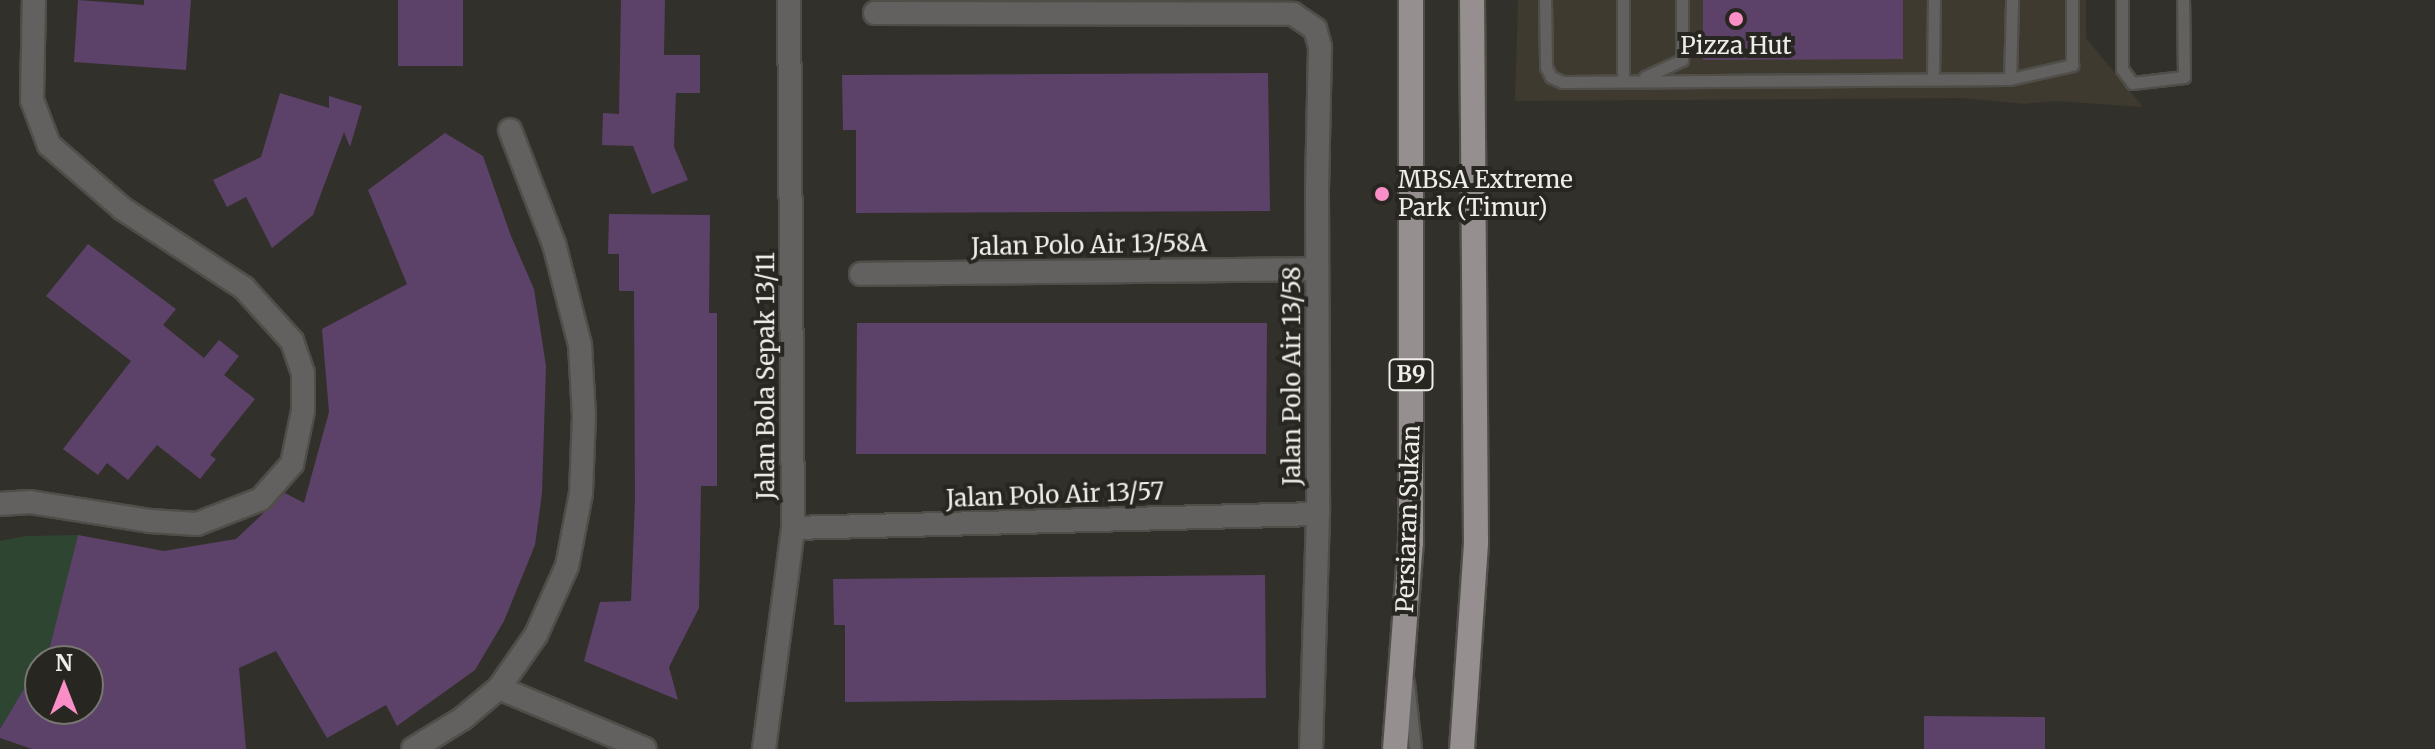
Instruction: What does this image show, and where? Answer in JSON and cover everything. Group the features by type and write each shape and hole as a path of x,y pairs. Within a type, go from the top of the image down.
{"main road":[{"name":"Persiaran Sukan","path":"1395,749 1411,543 1411,0"},
{"path":"1462,749 1476,542 1472,0"}],"street":[{"path":"0,504 30,502 150,521 197,524 261,499 292,464 303,411 303,373 292,341 244,288 123,209 49,145 32,100 34,0"},
{"name":"Jalan Bola Sepak 13/11","path":"764,749 793,528 789,0"},
{"name":"Jalan Polo Air 13/58","path":"875,13 1293,14 1315,29 1320,47 1318,514 1311,749"},
{"path":"413,749 462,719 499,688 536,635 567,566 581,493 584,416 580,345 554,244 510,130"},
{"name":"Jalan Polo Air 13/58A","path":"861,274 1317,269"},
{"name":"Jalan Polo Air 13/57","path":"793,528 1318,514"},
{"path":"499,688 645,749"}],"lane":[{"path":"1545,0 1546,67 1551,77 1563,82 1641,79 2010,79 2072,65 2072,0"},
{"path":"1623,0 1623,80"},
{"path":"1641,79 1682,60 1682,0"},
{"path":"1933,79 1934,0"},
{"path":"2010,79 2012,0"},
{"path":"2122,0 2122,69 2132,83 2184,77 2183,0"},
{"path":"1402,660 1411,691 1415,749"}],"shaded area":[{"path":"1518,0 2086,0 2086,38 2143,107 2055,101 2024,104 1963,98 1515,101"}],"green space":[{"path":"78,535 50,645 24,645 24,689 0,729 0,541 25,536"}],"building":[{"path":"78,0 144,5 144,0 191,0 186,70 74,62"},
{"path":"398,0 463,0 463,66 398,66"},
{"path":"621,0 665,0 664,55 700,55 700,93 676,93 674,147 688,180 652,194 633,146 602,145 603,113 619,114"},
{"path":"1703,0 1903,0 1903,59 1703,60"},
{"path":"1268,73 1270,211 856,213 856,130 843,130 842,75"},
{"path":"280,93 329,108 329,96 362,106 350,147 344,132 313,215 272,248 246,197 227,207 213,180 261,157"},
{"path":"445,133 483,156 511,236 534,289 546,366 542,493 535,545 504,621 475,670 397,726 386,705 327,738 276,651 239,668 246,749 32,749 0,738 0,729 24,689 24,725 104,725 104,645 50,645 78,535 164,551 236,539 285,493 304,503 329,412 322,329 407,284 368,190"},
{"path":"609,214 710,215 709,313 717,313 717,486 701,486 699,608 669,667 678,700 584,661 600,602 631,601 635,501 634,291 619,291 619,254 608,254"},
{"path":"88,244 176,309 163,325 204,358 219,340 239,356 224,375 255,399 210,455 216,459 200,479 157,445 128,480 107,463 98,475 63,449 131,361 46,296"},
{"path":"857,323 1267,323 1266,454 856,454"},
{"path":"1265,575 1266,698 845,702 845,625 834,625 833,579"},
{"path":"1924,716 2045,717 2045,749 1924,749"}],"place":[{"name":"Pizza Hut","path":"1736,19"},
{"name":"MBSA Extreme Park (Timur)","path":"1382,194"}]}
